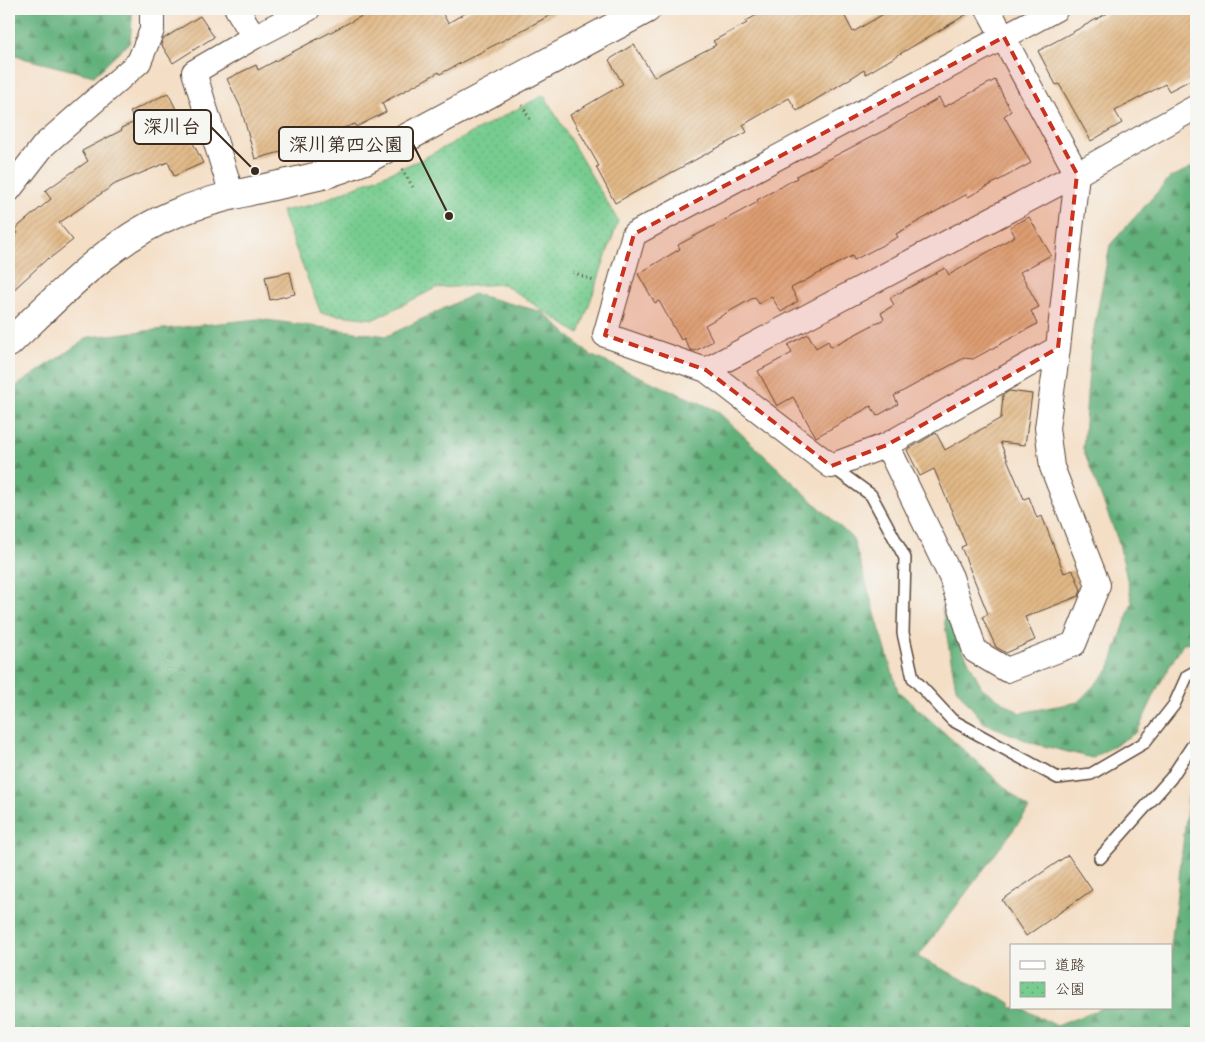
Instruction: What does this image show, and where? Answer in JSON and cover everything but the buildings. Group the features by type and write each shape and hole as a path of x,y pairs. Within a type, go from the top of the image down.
{"street":[{"path":"9,190 44,145 139,62 152,30 152,9"},
{"path":"237,9 254,37"},
{"path":"232,195 194,72 254,37 308,9"},
{"path":"9,343 78,278 130,237 178,212 232,195 327,174 366,160 647,9"},
{"path":"887,445 951,577 975,651 1007,670 1074,644 1098,585 1052,467 1047,428 1058,348 1077,174 988,9"},
{"path":"1056,9 634,234 605,335 706,370 831,466 887,445 1058,348"},
{"path":"706,370 1077,174 1196,107"}],"lane":[{"path":"831,466 871,495 905,558 904,633 913,678 952,720 1058,778 1092,774 1144,743 1174,705 1187,676 1196,671"},
{"path":"1100,858 1171,778 1196,740"}],"highlighted area":[{"path":"1004,37 1077,174 1058,348 887,445 831,466 706,370 605,335 634,234"}],"green space":[{"path":"9,9 133,9 130,42 94,76 26,59 9,52"},
{"path":"544,95 618,221 579,334 503,284 436,288 374,319 321,313 281,211 312,205 420,160"},
{"path":"1196,165 1196,642 1183,643 1159,685 1137,732 1093,758 1035,744 984,723 956,688 942,608 982,688 1020,713 1078,702 1109,670 1132,602 1119,543 1083,449 1091,345 1110,245 1170,178"},
{"path":"474,294 543,312 590,355 716,410 853,539 898,691 1029,809 918,957 1010,1003 1010,1010 1025,1010 1057,1026 1097,1010 1172,1010 1171,944 1189,792 1196,784 1196,1033 9,1033 9,391 89,337 258,319 387,336"}],"place":[{"name":"深川台","path":"255,171"},
{"name":"深川第四公園","path":"449,216"}]}
